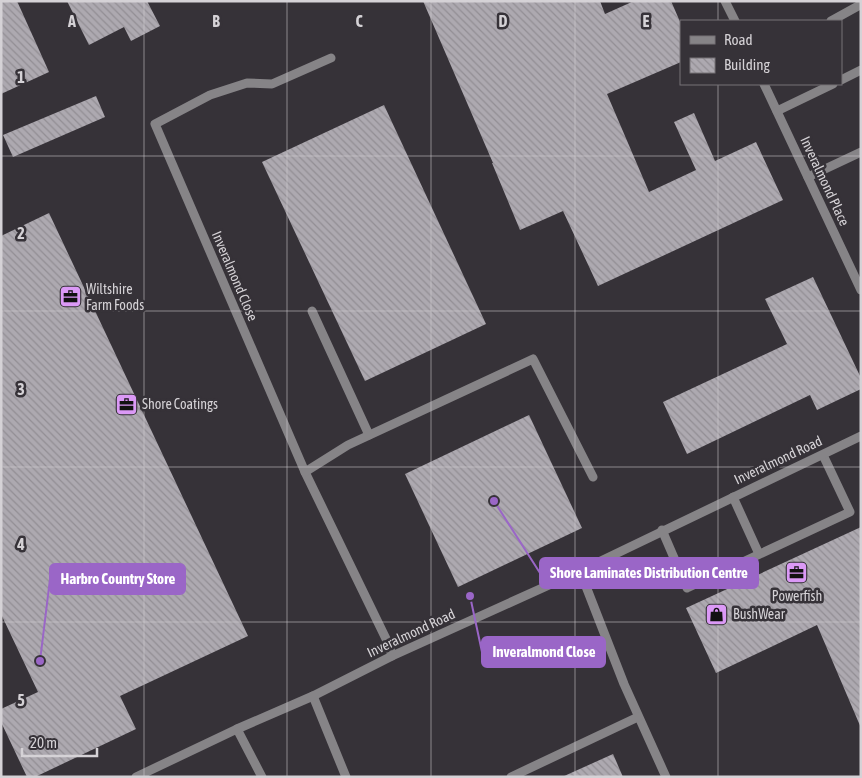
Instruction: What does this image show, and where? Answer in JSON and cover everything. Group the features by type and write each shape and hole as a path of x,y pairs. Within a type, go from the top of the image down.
{"street":[{"path":"725,1 734,20"},
{"path":"833,20 860,5"},
{"name":"Inveralmond Close","path":"331,58 272,84 246,82 210,95 155,124 305,472 389,645 392,656"},
{"path":"842,80 861,70"},
{"name":"Inveralmond Place","path":"764,85 861,290"},
{"path":"777,111 831,85"},
{"path":"808,177 861,152"},
{"path":"312,311 369,435"},
{"path":"305,472 348,445 533,359 593,477"},
{"name":"Inveralmond Road","path":"136,777 237,728 313,696 392,656 580,571 861,436"},
{"path":"662,530 687,588 850,512 823,455"},
{"path":"733,497 759,554"},
{"path":"580,571 638,717 666,777"},
{"path":"313,696 346,777"},
{"path":"511,777 638,717"},
{"path":"237,728 262,777"}],"building":[{"path":"1,1 17,1 49,72 1,94"},
{"path":"67,1 147,1 160,26 131,41 124,27 89,45"},
{"path":"423,1 600,1 605,14 634,1 671,1 680,22 680,62 607,94 649,192 696,170 674,122 694,113 715,161 756,142 783,200 598,286 563,211 520,230"},
{"path":"96,96 105,117 13,157 3,135"},
{"path":"384,105 486,324 365,381 262,162"},
{"path":"49,213 248,636 120,696 136,729 35,777 27,777 1,722 1,709 38,692 1,614 1,236"},
{"path":"813,277 861,378 861,389 817,410 810,395 687,454 663,402 787,344 765,299"},
{"path":"529,415 582,528 458,587 405,474"},
{"path":"861,527 861,728 817,625 716,673 686,608"},
{"path":"613,754 623,777 562,777"}],"place":[{"name":"Wiltshire Farm Foods","path":"70,297"},
{"name":"Shore Coatings","path":"126,404"},
{"name":"Shore Laminates Distribution Centre","path":"494,501"},
{"name":"Powerfish","path":"797,573"},
{"name":"Inveralmond Close","path":"470,596"},
{"name":"BushWear","path":"717,614"},
{"name":"Harbro Country Store","path":"40,661"}]}
